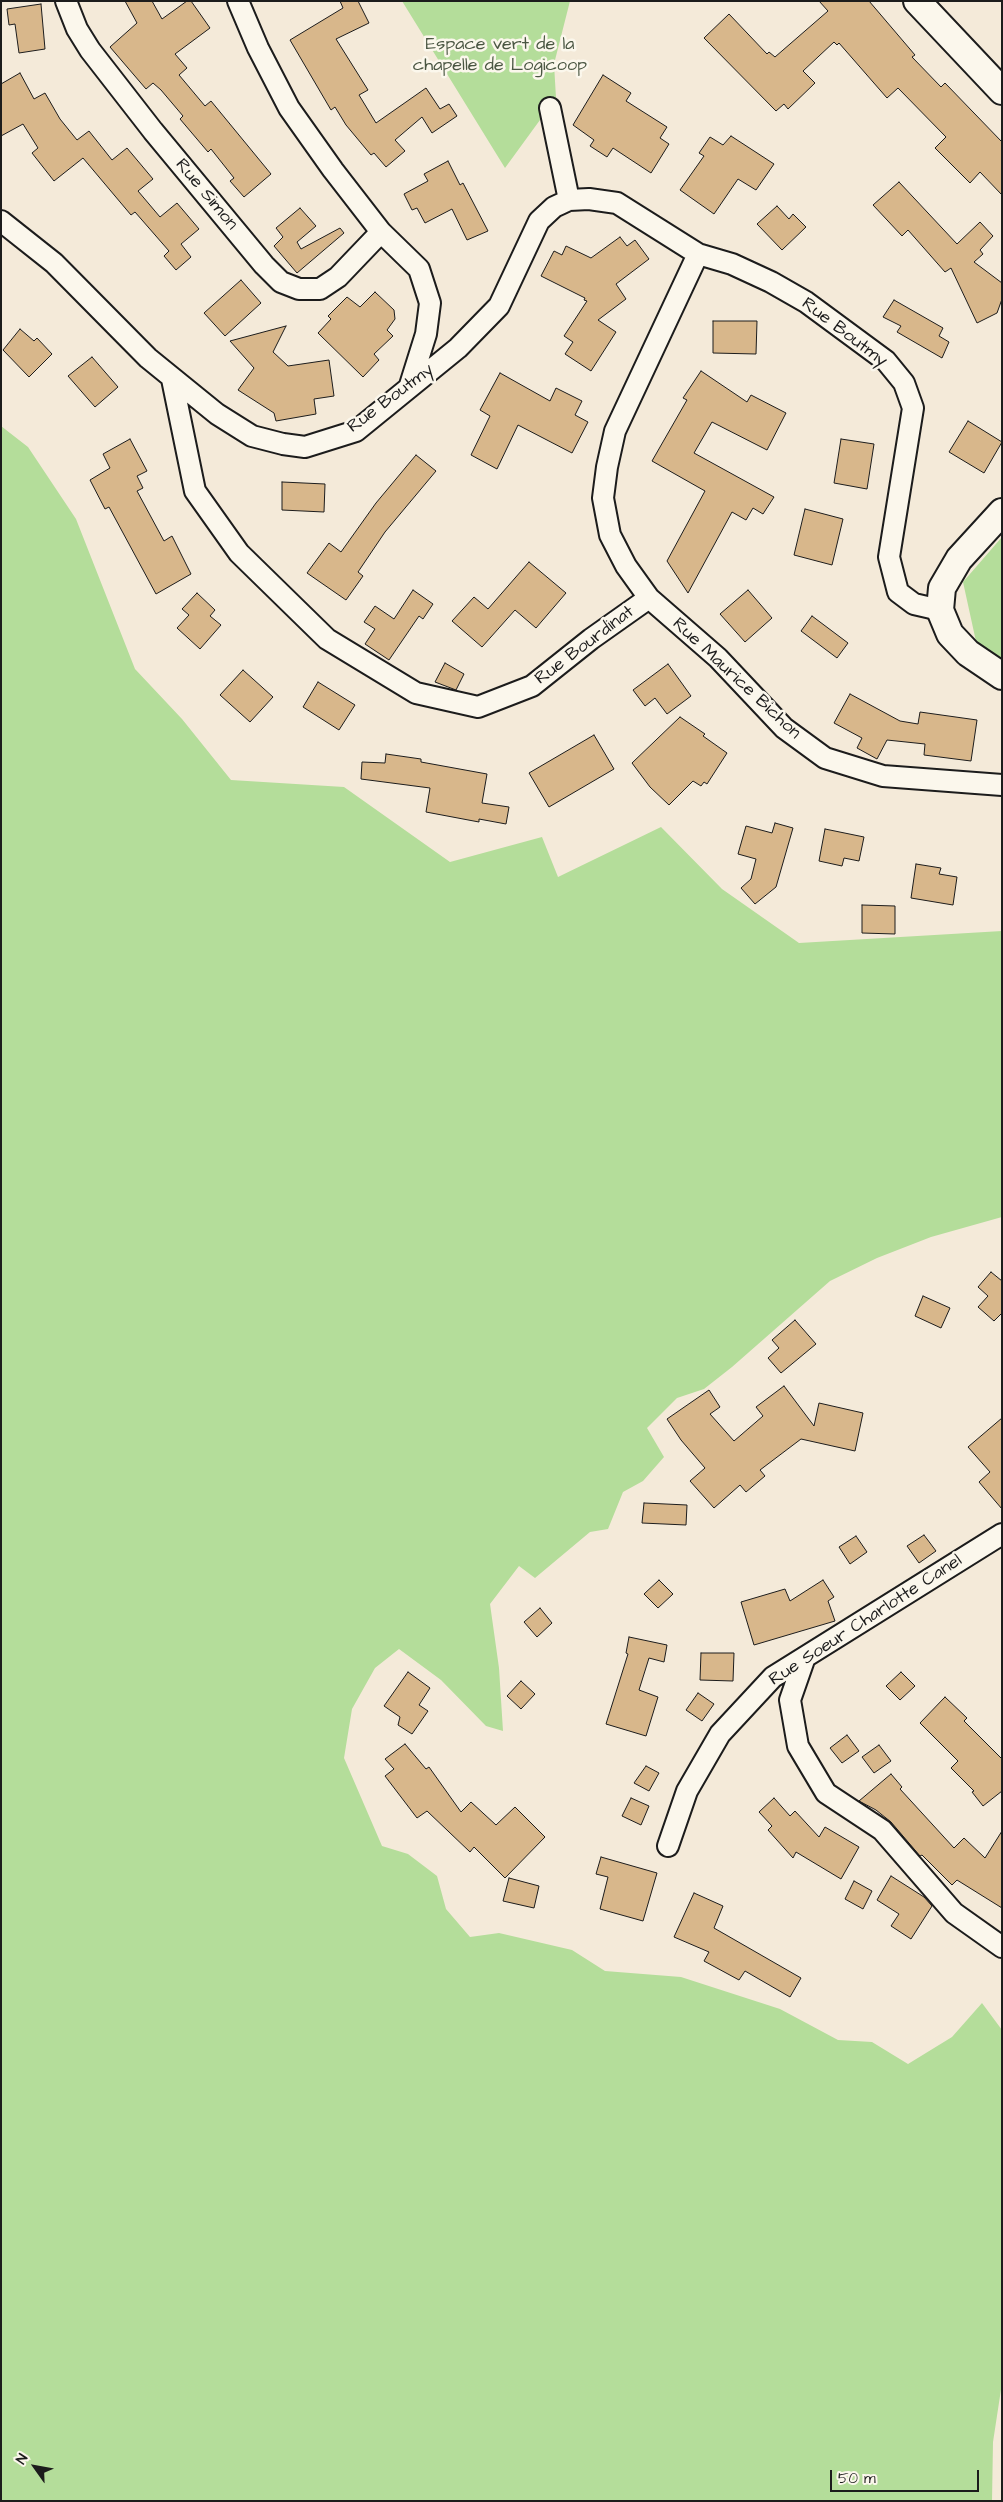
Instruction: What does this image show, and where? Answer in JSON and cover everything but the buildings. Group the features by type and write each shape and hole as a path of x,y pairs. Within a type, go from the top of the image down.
{"street":[{"name":"Rue Simon","path":"66,1 69,11 90,50 153,131 264,266 281,282 299,289 320,289 338,277 381,232"},
{"path":"238,1 258,48 289,108 333,170 381,232 419,270 430,303 426,334 410,385"},
{"path":"917,1 1002,91"},
{"path":"550,108 569,200"},
{"name":"Rue Boutmy","path":"1,221 54,263 148,358 217,414 252,436 283,444 305,447 356,431 410,385 458,348 499,306 539,221 554,207 569,200 589,199 617,203 698,254 732,264 771,282 806,302 886,361 904,383 913,408 889,557 898,592 914,604 940,610"},
{"name":"Rue Bourdinat","path":"172,379 195,491 238,553 328,640 416,693 478,707 532,686 590,639 649,598 626,566 610,535 603,498 607,467 615,431 698,254"},
{"path":"1002,512 959,559 942,588 940,610 950,634 968,653 1002,676"},
{"name":"Rue Maurice Bichon","path":"649,598 718,658 784,728 825,758 883,776 1002,785"},
{"name":"Rue Soeur Charlotte Canel","path":"668,1846 687,1791 720,1734 773,1677 1002,1534"},
{"path":"805,1657 790,1700 798,1746 826,1793 882,1830 954,1913 1002,1947"}],"green space":[{"name":"Espace vert de la chapelle de Logicoop","path":"402,1 570,1 554,64 556,98 505,168"},
{"path":"1,426 28,447 76,519 135,669 182,719 231,780 344,787 450,862 542,837 558,877 661,827 722,889 799,943 1002,931 1002,1217 931,1237 877,1258 830,1281 732,1367 704,1389 677,1398 647,1428 664,1457 643,1481 623,1492 608,1529 590,1532 535,1578 519,1566 490,1604 499,1668 503,1731 486,1726 441,1680 399,1649 375,1668 352,1709 344,1758 382,1846 408,1854 437,1876 446,1909 470,1937 499,1933 572,1950 605,1971 681,1977 780,2009 838,2040 872,2042 908,2064 952,2037 982,2003 1002,2030 1002,2383 993,2442 992,2501 1,2501"},
{"path":"1002,537 1002,662 977,646 963,582"}]}
